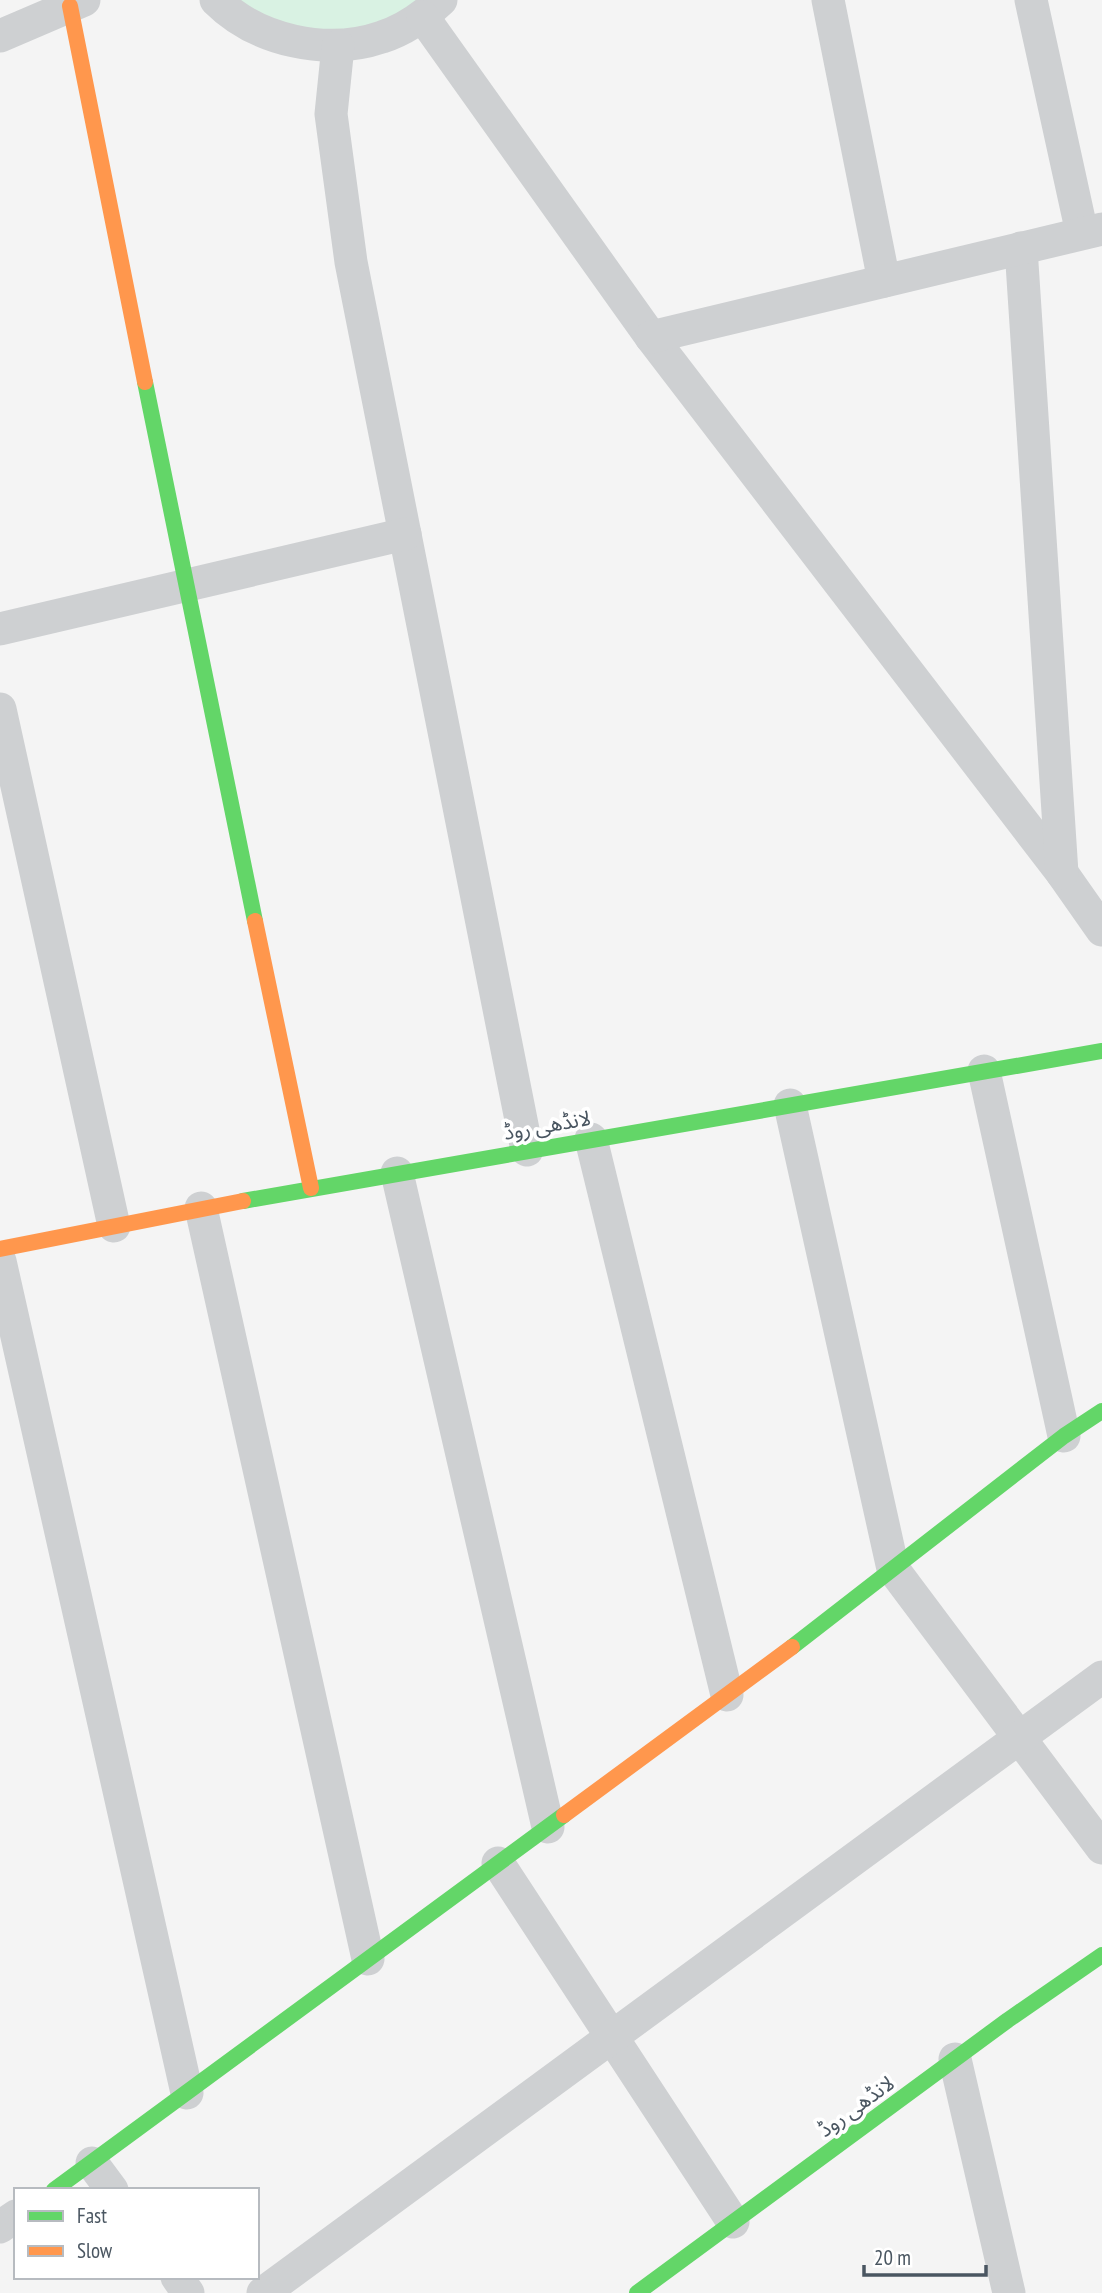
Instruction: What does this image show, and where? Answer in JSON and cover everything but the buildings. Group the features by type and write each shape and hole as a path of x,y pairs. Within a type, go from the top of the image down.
{"street":[{"path":"216,0 230,15 282,40 338,46 382,37 432,9 651,337 1062,873 1102,930"},
{"path":"828,0 884,281"},
{"path":"651,337 1092,231 1031,0"},
{"path":"0,36 77,3 186,586 311,1188"},
{"path":"338,46 331,114 351,262 527,1150"},
{"path":"1021,247 1062,873"},
{"path":"0,629 405,534"},
{"path":"0,709 114,1226"},
{"name":"لانڈھی روڈ","path":"0,1250 311,1188 1102,1051"},
{"path":"984,1071 1064,1436"},
{"path":"790,1105 893,1569 1102,1848"},
{"path":"591,1139 727,1695"},
{"path":"397,1173 548,1827"},
{"path":"201,1208 368,1959"},
{"path":"0,1261 187,2093"},
{"path":"57,2188 727,1695 1064,1436 1102,1411"},
{"path":"263,2293 1102,1677"},
{"path":"498,1863 733,2222"},
{"name":"لانڈھی روڈ","path":"643,2291 955,2059 1102,1955"},
{"path":"955,2059 1009,2293"},
{"path":"92,2162 111,2188"}],"green space":[{"path":"211,0 446,0 295,48"}],"traffic: fast":[{"path":"145,382 255,921"},
{"path":"243,1201 1102,1051"},
{"path":"792,1647 1064,1436 1102,1411"},
{"path":"57,2188 564,1815"},
{"path":"637,2293 1008,2020 1102,1955"}],"traffic: slow":[{"path":"70,6 145,382"},
{"path":"255,921 311,1188"},
{"path":"0,1249 243,1201"},
{"path":"564,1815 792,1647"}]}
